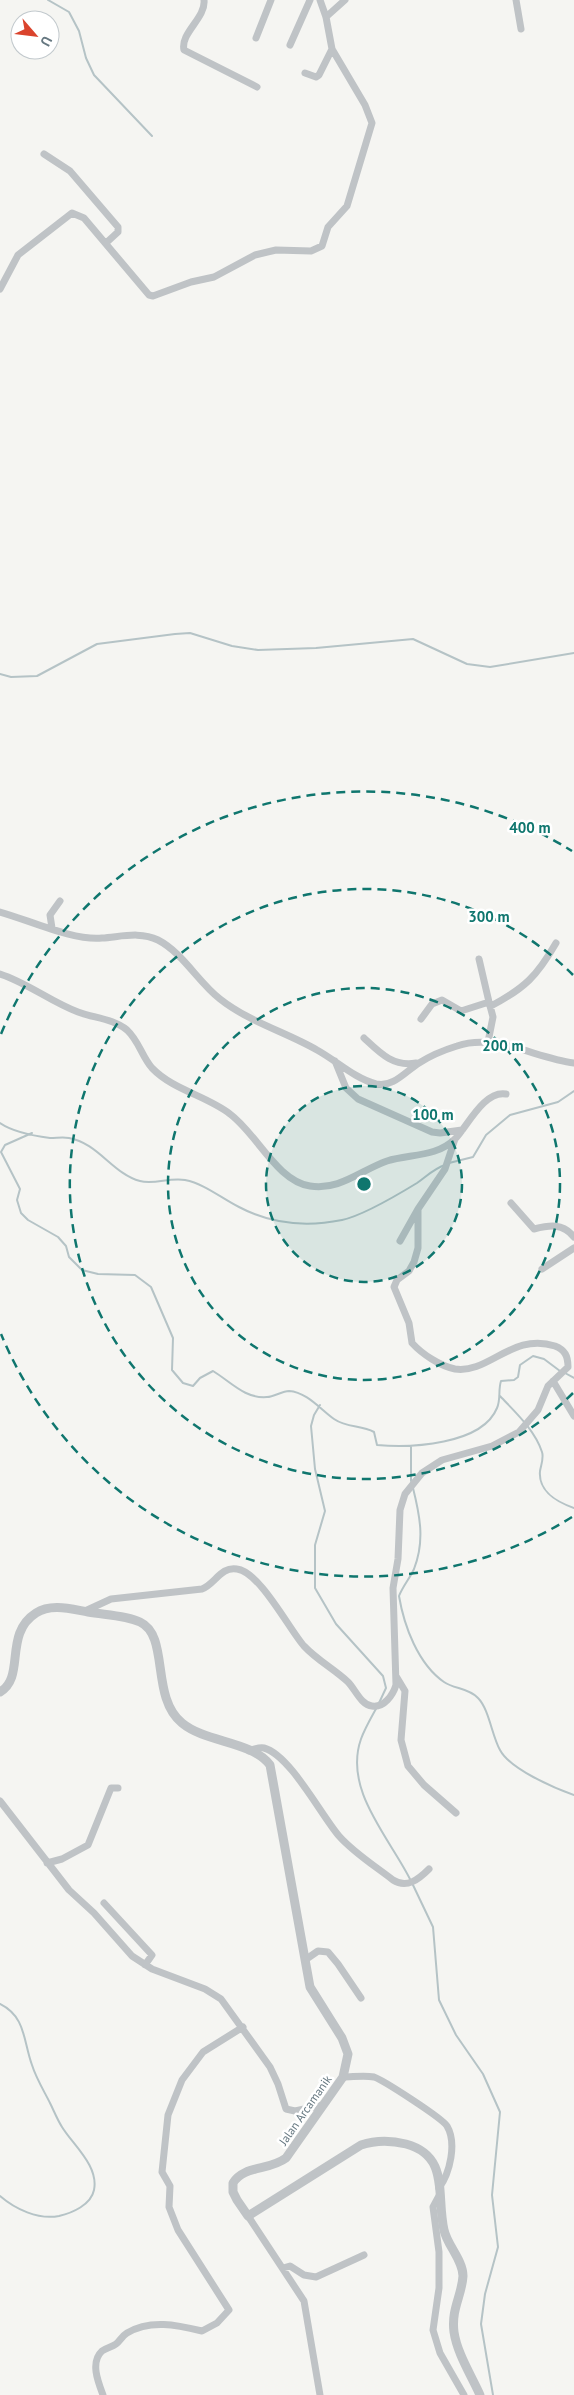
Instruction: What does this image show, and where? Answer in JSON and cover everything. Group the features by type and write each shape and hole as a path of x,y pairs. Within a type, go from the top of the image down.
{"street":[{"path":"204,0 205,4 185,41 184,50 257,87"},
{"path":"256,38 271,0"},
{"path":"290,45 310,0"},
{"path":"0,289 18,255 72,213 84,218 149,295 153,296 191,282 214,277 255,255 276,250 311,251 322,246 328,227 348,206 372,122 365,105 332,49 326,17 320,0"},
{"path":"326,17 345,0"},
{"path":"516,0 521,29"},
{"path":"305,73 316,77 332,49"},
{"path":"44,154 70,171 118,227 118,232 106,243"},
{"path":"52,928 50,915 60,901"},
{"path":"0,912 83,937 101,939 133,935 151,936 171,950 219,999 233,1008 317,1050 357,1076 377,1084 387,1084 396,1080 419,1063 457,1046 476,1042 488,1042 531,1052 545,1058 574,1063"},
{"path":"421,1019 432,1004 442,1000 461,1011 490,1004 517,991 538,974 556,943"},
{"path":"479,959 493,1017 488,1042"},
{"path":"0,974 14,979 77,1012 114,1022 127,1030 152,1068 170,1081 230,1114 253,1136 280,1170 292,1180 302,1185 324,1188 364,1173 388,1161 436,1150 455,1139"},
{"path":"364,1038 379,1052 397,1063 404,1065 419,1063"},
{"path":"334,1061 346,1088 358,1099 432,1132 440,1134 462,1130"},
{"path":"400,1242 449,1159 455,1139 466,1122 491,1096 506,1094"},
{"path":"511,1203 534,1229 562,1226 574,1237"},
{"path":"84,1611 112,1599 202,1589 207,1587 222,1572 229,1569 238,1569 250,1576 264,1592 302,1644 341,1676 366,1703 376,1706 389,1699 394,1692 396,1676 393,1588 398,1559 400,1510 405,1494 422,1473 442,1460 492,1446 519,1432 538,1410 544,1393 553,1381 564,1373 568,1362 564,1352 539,1342 510,1349 468,1368 456,1369 444,1365 415,1346 410,1340 409,1323 394,1287 397,1280 409,1271 417,1253 418,1209"},
{"path":"542,1269 574,1248"},
{"path":"553,1381 574,1416"},
{"name":"Jalan Arcamanik","path":"0,1692 8,1685 13,1674 16,1643 26,1619 38,1611 58,1607 126,1618 146,1625 154,1636 164,1692 175,1717 194,1731 264,1757 273,1773 305,1960 314,1996 346,2046 348,2061 343,2077 286,2158 275,2166 243,2172 236,2178 233,2192 248,2216"},
{"path":"396,1676 405,1691 401,1740 408,1766 424,1785 456,1813"},
{"path":"249,1751 258,1748 266,1749 284,1763 296,1775 340,1837 394,1880 401,1884 410,1882 429,1869"},
{"path":"47,1863 62,1859 88,1845 111,1788 118,1788"},
{"path":"0,1801 69,1890 94,1913 125,1950 145,1965 213,1992 221,1998 274,2076 286,2109 295,2111 323,2105"},
{"path":"104,1903 152,1955 145,1965"},
{"path":"305,1960 318,1951 328,1952 361,1998"},
{"path":"103,2395 97,2381 97,2359 100,2354 116,2344 125,2334 148,2325 174,2325 202,2331 216,2324 229,2310 178,2230 170,2212 170,2186 162,2172 168,2116 182,2080 203,2052 242,2028"},
{"path":"343,2077 363,2076 381,2080 445,2124 450,2137 450,2157 447,2174 433,2207 439,2258 439,2288 433,2330 440,2353 464,2395"},
{"path":"320,2395 304,2301 283,2268 267,2248 248,2216 293,2190 353,2149 375,2141 395,2142 414,2146 426,2153 434,2164 446,2236 462,2271 462,2283 454,2310 455,2337 480,2395"},
{"path":"283,2268 290,2266 304,2275 316,2277 364,2255"}],"waterway":[{"path":"48,0 69,12 79,31 86,58 94,75 152,136"},
{"path":"0,674 11,677 37,676 97,644 190,633 232,646 258,650 316,648 413,639 467,664 490,667 574,653"},
{"path":"449,1163 473,1157 486,1135 510,1115 558,1102 574,1091"},
{"path":"0,1123 11,1129 31,1135 69,1138 79,1141 89,1146 122,1172 140,1181 185,1180 206,1188 251,1213 289,1222 316,1223 350,1218 417,1183 445,1165"},
{"path":"32,1133 5,1145 1,1152 20,1189 17,1200 21,1213 28,1220 58,1237 66,1246 69,1257 82,1270 98,1274 135,1275 151,1287 173,1338 172,1370 183,1383 193,1386 200,1378 213,1371 245,1393 259,1397 272,1396 286,1391 296,1392 308,1398 339,1422 374,1432 377,1445 408,1446 444,1442 477,1430 489,1420 497,1408 501,1381 514,1380 518,1377 520,1365 533,1356 544,1359 560,1371"},
{"path":"565,1373 574,1378"},
{"path":"500,1396 524,1422 539,1444 543,1457 540,1478 545,1490 561,1503 574,1508"},
{"path":"320,1405 314,1415 311,1426 315,1469 325,1511 315,1545 315,1588 336,1624 383,1676 386,1688 379,1703"},
{"path":"411,1447 411,1481"},
{"path":"413,1488 420,1528 419,1548 414,1569 399,1596 404,1620 414,1644 427,1665 444,1682 470,1692 478,1698 485,1709 497,1744 505,1757 533,1777 574,1795"},
{"path":"377,1707 361,1739 357,1758 358,1777 371,1813 411,1881"},
{"path":"413,1885 433,1927 439,2000 456,2035 483,2074 500,2112 492,2195 498,2247 485,2294 481,2324 493,2395"},
{"path":"0,2004 8,2009 19,2022 38,2080 62,2127 89,2164 95,2181 92,2195 85,2204 70,2213 59,2216 35,2215 20,2209 0,2196"}]}
